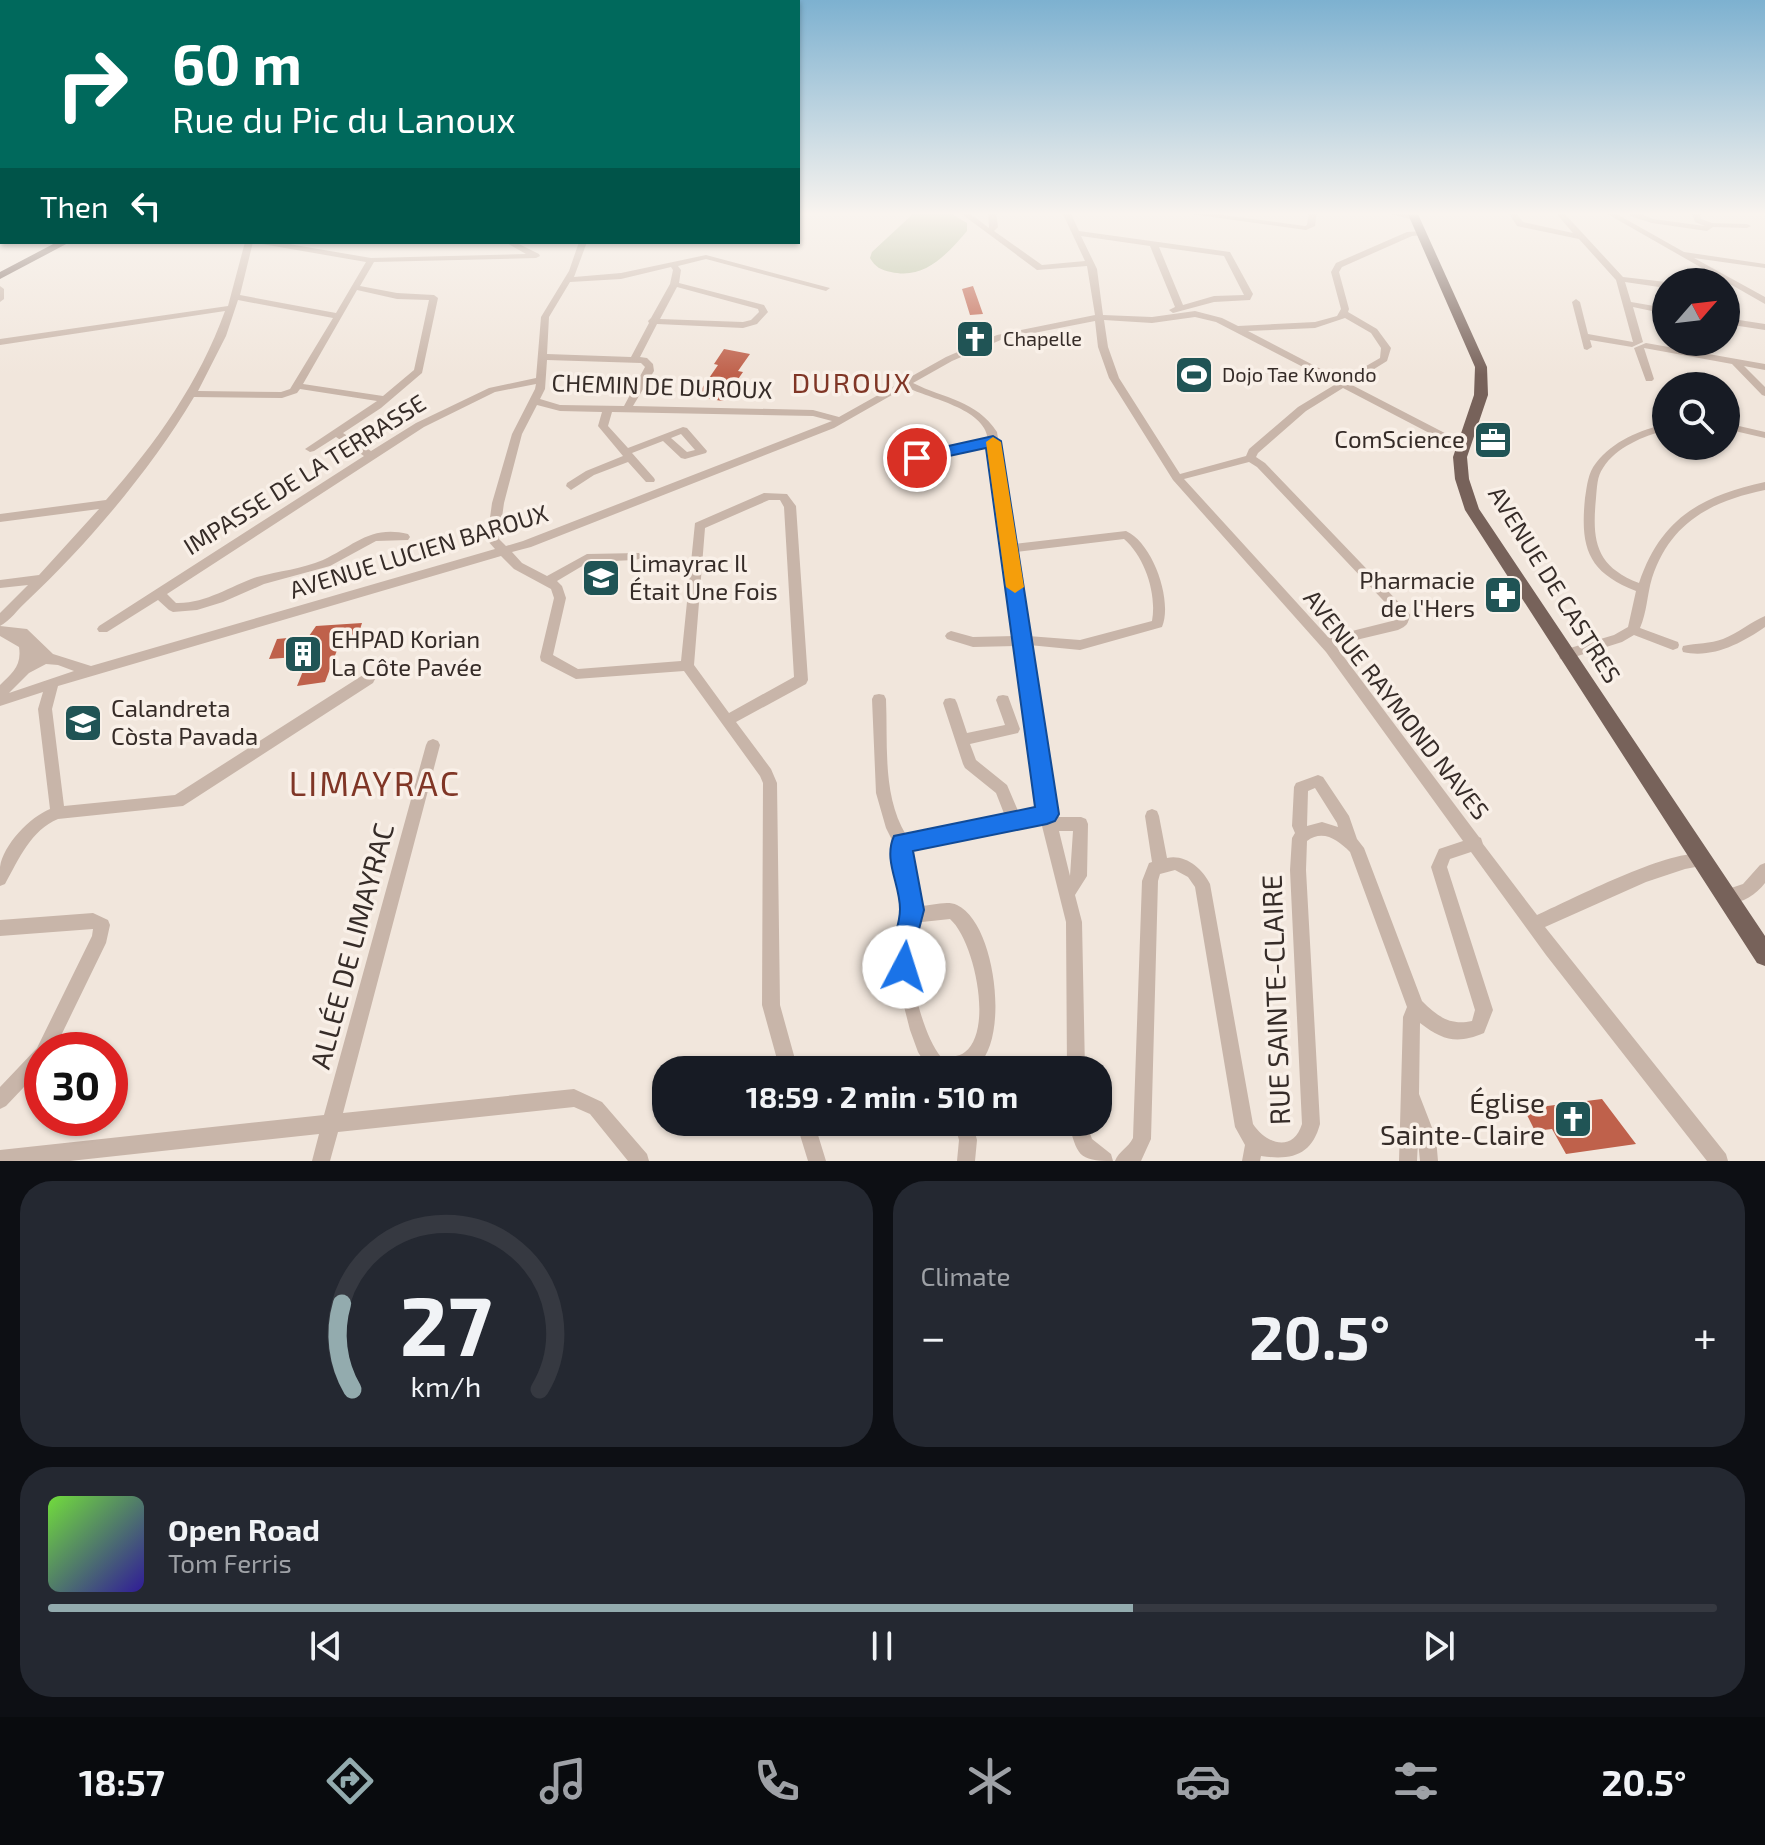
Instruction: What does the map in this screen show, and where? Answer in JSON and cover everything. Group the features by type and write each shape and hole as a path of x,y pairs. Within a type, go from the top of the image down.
{"main road":[{"path":"0,276 18,266"},
{"name":"AVENUE DE CASTRES","path":"1436,266 1481,367 1481,395 1462,446 1462,479 1472,510 1765,955"}],"street":[{"path":"0,628 106,504 154,454 194,394 236,297 243,266"},
{"path":"194,394 282,395 298,386 367,266"},
{"path":"573,266 545,317 541,380 517,434 493,524 493,540 502,553 523,570 556,586 560,598 546,657 576,674 687,666"},
{"path":"568,280 621,276 667,266"},
{"path":"635,358 674,284 677,270 674,266"},
{"path":"742,266 826,288"},
{"path":"1037,266 1059,266"},
{"name":"AVENUE RAYMOND NAVES","path":"1092,266 1103,347 1114,378 1177,478 1325,643 1536,923 1552,949 1719,1161"},
{"path":"1163,266 1180,308"},
{"path":"840,420 906,383 1000,337 1099,312 1147,313 1214,299 1244,298 1249,294 1235,266"},
{"path":"1250,458 1253,451 1302,409 1381,362 1387,352 1374,331 1346,314 1336,275 1339,266"},
{"path":"1608,266 1620,279 1649,379"},
{"path":"1699,266 1765,301"},
{"path":"1620,279 1652,283"},
{"path":"652,321 743,325 754,322 764,312 761,307 674,284"},
{"path":"310,449 385,399 419,371 436,301 432,297 397,296 354,287"},
{"path":"0,289 0,299"},
{"path":"236,297 338,316"},
{"path":"1576,302 1587,347"},
{"path":"1628,304 1652,308"},
{"path":"0,342 231,308"},
{"path":"1099,312 1152,320 1195,314 1238,329 1462,446"},
{"path":"1238,329 1322,324 1346,314"},
{"path":"1740,323 1765,327"},
{"path":"1585,336 1765,367"},
{"path":"543,357 644,360 650,366 627,409"},
{"path":"1734,361 1765,393"},
{"name":"IMPASSE DE LA TERRASSE","path":"103,629 296,508 420,425 481,395 541,380"},
{"path":"906,383 979,415 989,426 993,441 1049,819 1074,922 1076,1056"},
{"path":"298,386 385,399"},
{"name":"CHEMIN DE DUROUX","path":"534,401 553,407 813,413 840,420"},
{"path":"608,408 603,426 650,480"},
{"name":"AVENUE LUCIEN BAROUX","path":"0,701 93,670 502,553 840,420"},
{"path":"1740,429 1765,435"},
{"path":"1643,589 1613,575 1594,558 1587,528 1593,480 1601,462 1615,449 1652,431"},
{"path":"335,432 371,456"},
{"path":"571,486 590,473 664,437"},
{"path":"894,457 917,458 993,441"},
{"path":"1177,478 1250,458"},
{"path":"1250,458 1398,605 1404,615 1402,623 1394,627 1325,643"},
{"path":"1565,655 1618,639 1633,630 1656,551 1673,527 1687,515 1715,499 1765,486"},
{"path":"728,720 801,680 790,506 783,497 768,496 699,526 687,666 770,783 771,1005 785,1056"},
{"path":"0,518 106,504"},
{"path":"158,593 173,607 194,608 228,597 257,581 322,565 381,533 404,537"},
{"path":"951,636 973,642 1093,644 1158,624 1161,613 1149,566 1136,542 1126,535 1009,549"},
{"path":"549,580 587,558 635,556"},
{"path":"0,584 44,579"},
{"path":"1688,649 1706,648 1734,639 1765,621"},
{"path":"0,628 23,632 50,659 19,675 0,693"},
{"path":"0,628 25,645 27,658 16,689 37,697 45,709"},
{"path":"1633,630 1673,645"},
{"name":"AVENUE LUCIEN BAROUX","path":"50,659 93,670"},
{"path":"50,816 45,709 53,683 64,665"},
{"path":"0,879 24,836 50,816 178,801 368,679"},
{"path":"879,699 886,798 890,822 902,843 901,859 912,910 904,937 904,967 924,1047 930,1056"},
{"path":"962,740 1013,729 1003,700"},
{"path":"950,703 970,764 1002,789 1014,820"},
{"name":"ALLÉE DE LIMAYRAC","path":"321,1161 433,745"},
{"path":"1350,841 1344,821 1324,788 1313,780 1301,787 1299,826 1303,834 1326,828 1350,841 1356,848 1416,1007 1427,1019 1449,1031 1469,1032 1482,1019 1482,996 1439,867 1444,854 1476,843"},
{"path":"1124,1161 1135,1154 1142,1139 1150,881 1154,868 1160,865 1152,816"},
{"path":"902,843 1014,820 1049,819 1081,824 1079,876 1067,893"},
{"name":"RUE SAINTE-CLAIRE","path":"1160,865 1176,863 1185,867 1202,884 1241,1118 1253,1152 1286,1155 1302,1149 1310,1137 1298,870 1298,844 1303,834"},
{"path":"1536,923 1690,860 1701,860"},
{"path":"1725,897 1743,896 1765,870"},
{"path":"912,910 922,914 953,911 969,927 987,982 985,1037 981,1047 971,1056"},
{"path":"0,928 93,921 102,925 100,937 53,1032"},
{"path":"1408,1161 1412,1017 1416,1007"},
{"path":"0,1100 24,1074"},
{"path":"1410,1090 1427,1138 1429,1161"},
{"path":"0,1159 108,1155 574,1098 596,1108 640,1161"},
{"path":"809,1136 817,1161"},
{"path":"966,1161 967,1136"},
{"path":"1081,1136 1084,1145 1104,1161"}],"green space":[{"path":"877,266 929,266 903,273"}],"building":[{"path":"973,286 983,314 970,315 962,289"},
{"path":"724,349 750,354 738,371 743,372 723,401 696,397 718,365 714,364"},
{"name":"EHPAD Korian La Côte Pavée","path":"362,623 356,642 339,645 325,682 297,686 309,656 269,659 277,639 309,636 316,626"},
{"name":"Église Sainte-Claire","path":"1602,1099 1636,1144 1566,1154 1552,1129 1535,1131 1524,1109"}],"slow traffic":[{"path":"993,442 1015,587"}],"place":[{"name":"Chapelle","path":"975,339"},
{"name":"Dojo Tae Kwondo","path":"1194,375"},
{"name":"ComScience","path":"1493,440"},
{"name":"Limayrac Il Était Une Fois","path":"601,578"},
{"name":"Pharmacie de l'Hers","path":"1503,595"},
{"name":"EHPAD Korian La Côte Pavée","path":"303,654"},
{"name":"Calandreta Còsta Pavada","path":"83,723"},
{"name":"Église Sainte-Claire","path":"1573,1119"}],"district":[{"name":"DUROUX","path":"852,383"},
{"name":"LIMAYRAC","path":"375,784"}],"route":[{"path":"904,967 904,937 912,910 901,859 902,843 1047,814 993,441 982,441 917,458"}]}
